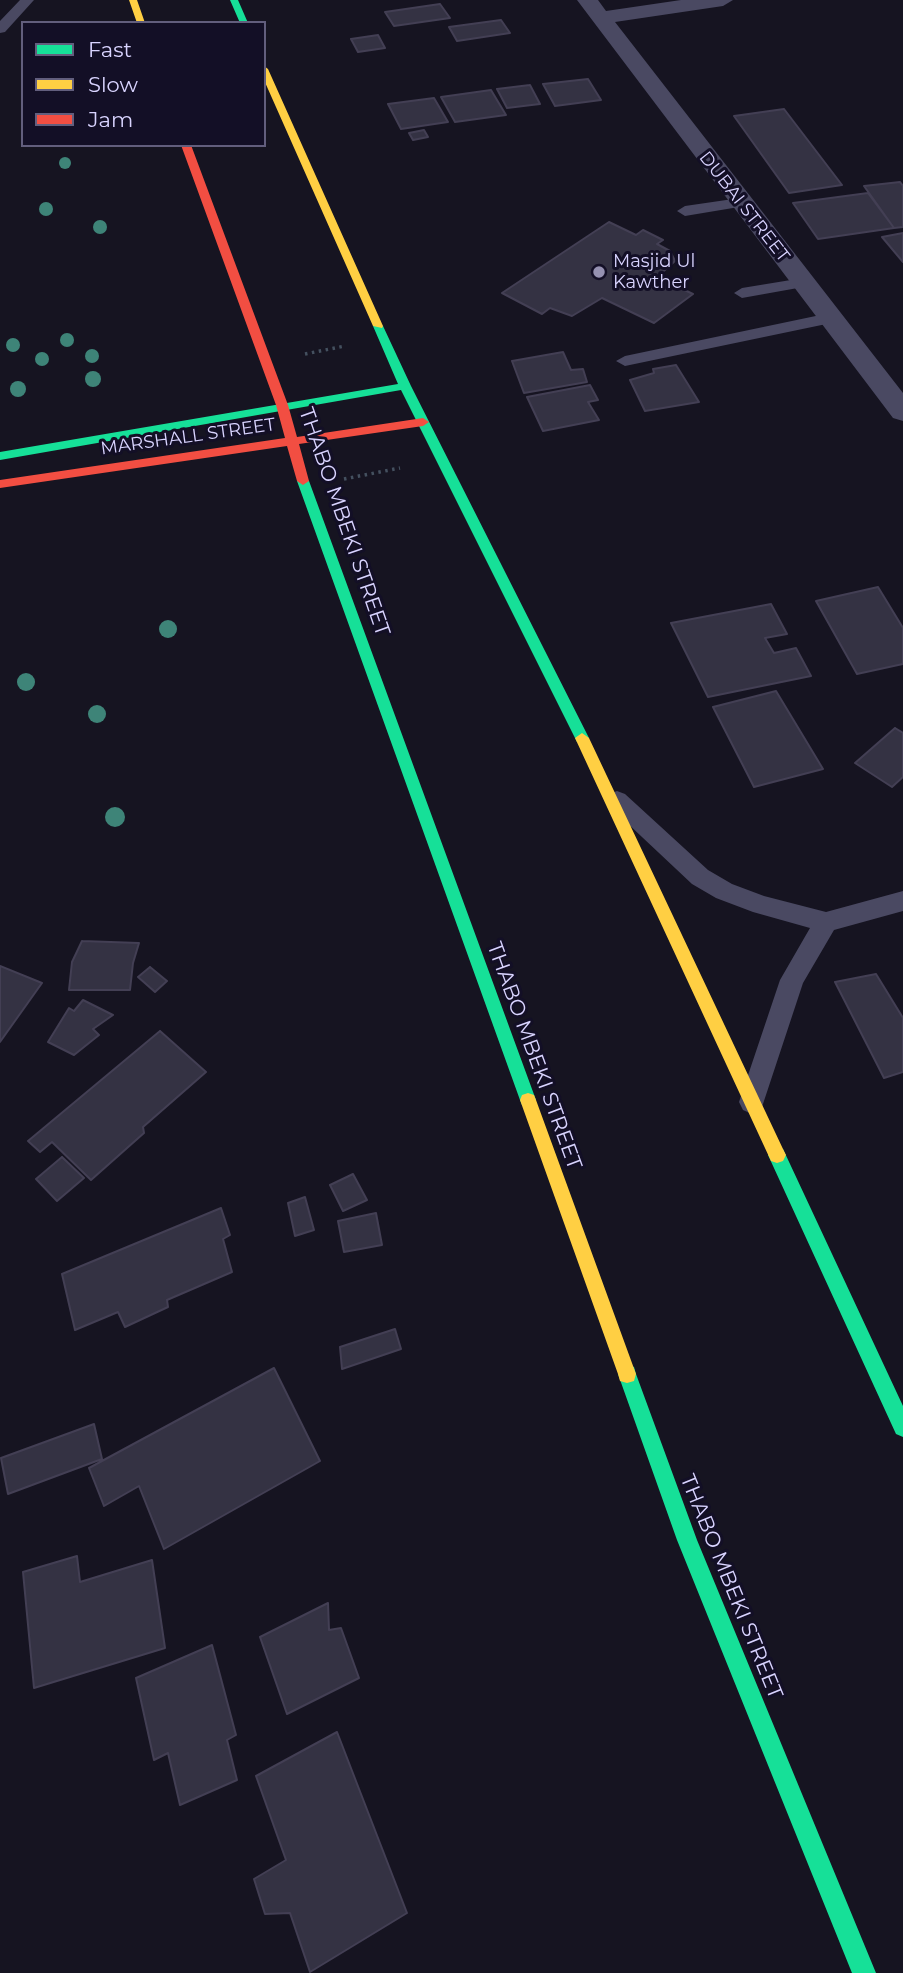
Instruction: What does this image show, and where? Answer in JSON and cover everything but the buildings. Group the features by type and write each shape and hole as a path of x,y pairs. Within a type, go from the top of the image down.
{"main road":[{"path":"133,0 140,21"},
{"path":"234,0 243,21"},
{"path":"266,74 405,386 609,792 903,1427"},
{"name":"THABO MBEKI STREET","path":"187,147 282,405 305,486 687,1540 863,1973"},
{"name":"MARSHALL STREET","path":"0,456 282,405 405,386"},
{"name":"MARSHALL STREET","path":"0,484 423,422"}],"street":[{"path":"593,9 723,0"},
{"name":"DUBAI STREET","path":"593,9 903,412"}],"lane":[{"path":"0,29 27,0"},
{"path":"685,211 740,203"},
{"path":"742,293 803,283"},
{"path":"625,361 830,318"},
{"path":"609,792 708,882 761,905 826,922 903,901"},
{"path":"752,1102 792,980 826,922"}],"path":[{"path":"266,363 383,337"},
{"path":"305,486 443,460"}],"traffic: fast":[{"path":"234,0 243,21"},
{"path":"378,326 405,386 582,738"},
{"path":"0,456 405,386"},
{"path":"303,481 528,1100"},
{"path":"777,1155 903,1427"},
{"path":"627,1374 687,1540 864,1973"}],"traffic: slow":[{"path":"133,0 140,21"},
{"path":"266,74 378,326"},
{"path":"582,738 777,1155"},
{"path":"528,1100 627,1374"}],"traffic: jam":[{"path":"187,147 282,405 303,481"},
{"path":"0,484 423,422"}],"place":[{"name":"Masjid Ul Kawther","path":"599,272"}]}
